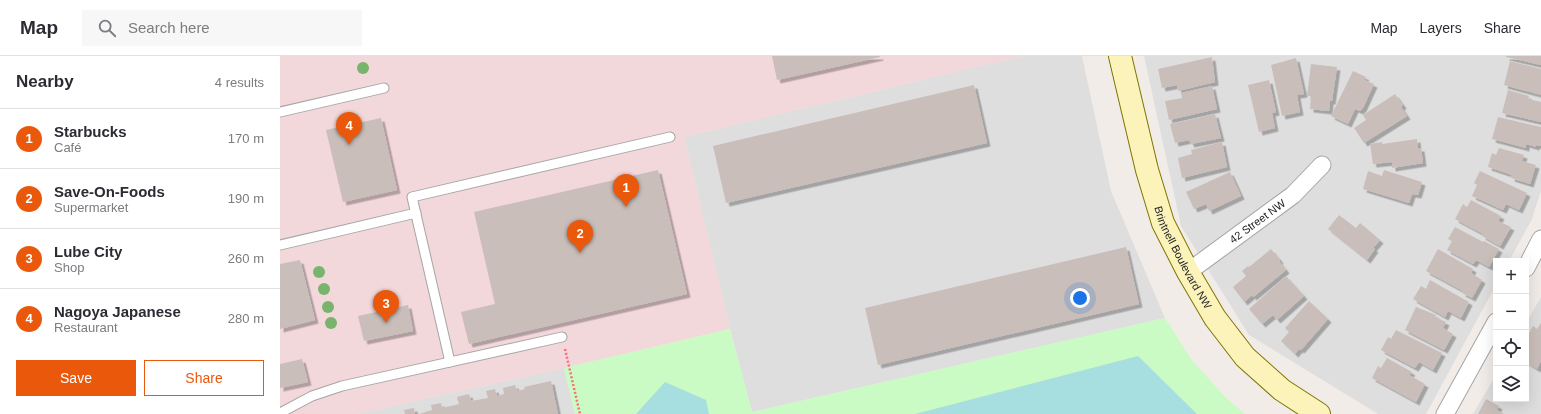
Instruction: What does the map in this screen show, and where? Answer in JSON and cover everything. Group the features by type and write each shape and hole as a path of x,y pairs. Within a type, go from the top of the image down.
{"street":[{"name":"Brintnell Boulevard NW","path":"1120,56 1147,170 1163,223 1188,272 1215,318 1245,357 1282,390 1319,414"},
{"name":"42 Street NW","path":"1188,272 1293,196 1322,165"},
{"path":"1532,265 1541,239"},
{"path":"1445,414 1493,327"}],"lane":[{"path":"280,112 384,88"},
{"path":"450,362 412,197 670,137"},
{"path":"280,245 416,213"},
{"path":"280,413 328,389 562,337"}],"path":[{"path":"562,337 580,414"}],"shaded area":[{"path":"280,56 1022,56 684,137 730,329 357,414 280,414"},
{"path":"1022,56 1082,56 1111,191 1165,318 752,412 730,329 684,137"},
{"path":"1144,56 1541,56 1541,191 1532,219 1511,258 1493,258 1493,291 1426,414 1378,414 1249,335 1181,226"},
{"path":"1541,297 1541,414 1473,414 1493,380 1493,402 1529,402 1529,318"},
{"path":"564,368 575,414 357,414"}],"green space":[{"path":"1165,318 1191,359 1226,398 1245,414 575,414 564,368 730,329 752,412"}],"water":[{"path":"1138,356 1197,414 915,414"},
{"path":"665,382 706,400 709,414 636,414"}],"building":[{"path":"772,56 880,56 880,57 777,80"},
{"path":"1541,56 1541,65 1506,57"},
{"path":"1212,57 1215,82 1178,91 1177,85 1162,88 1158,69"},
{"path":"1296,58 1304,94 1297,95 1300,112 1282,116 1271,65"},
{"path":"1510,61 1541,69 1541,95 1504,85"},
{"path":"1311,64 1337,67 1329,111 1310,109 1311,96 1307,96"},
{"path":"1353,71 1366,77 1364,80 1374,84 1363,108 1360,111 1355,109 1348,124 1331,116"},
{"path":"1269,80 1276,112 1272,113 1275,128 1259,132 1248,85"},
{"path":"974,85 987,143 726,203 713,146"},
{"path":"1212,86 1217,109 1169,120 1165,101 1182,98 1181,93"},
{"path":"1508,90 1529,96 1528,99 1541,102 1541,122 1502,113"},
{"path":"1395,94 1403,105 1401,107 1407,116 1364,143 1354,128 1366,120 1363,115"},
{"path":"1215,114 1221,138 1191,144 1189,140 1175,143 1170,124"},
{"path":"1498,117 1541,127 1541,146 1536,145 1536,147 1526,144 1526,148 1492,139"},
{"path":"381,118 397,190 343,202 326,130"},
{"path":"1417,139 1418,148 1421,148 1423,163 1392,168 1392,162 1373,164 1370,144 1382,142 1382,144"},
{"path":"1222,142 1227,167 1182,178 1178,158 1192,154 1191,150"},
{"path":"1499,148 1524,155 1522,161 1536,165 1530,184 1511,178 1512,175 1488,167 1492,153 1496,155"},
{"path":"658,170 687,294 469,344 461,312 495,304 474,212"},
{"path":"1384,170 1422,182 1418,195 1412,194 1409,203 1363,189 1368,171 1382,176"},
{"path":"1480,171 1527,193 1519,210 1506,204 1503,210 1472,196 1477,185 1474,183"},
{"path":"1230,172 1241,196 1209,211 1206,204 1194,209 1186,192"},
{"path":"1471,200 1501,216 1498,221 1511,227 1500,246 1482,236 1483,234 1455,219 1463,204 1467,207"},
{"path":"1339,215 1356,228 1360,223 1380,240 1373,248 1375,249 1367,260 1328,229"},
{"path":"1455,227 1499,249 1489,267 1476,260 1473,264 1447,250 1452,241 1448,239"},
{"path":"1126,247 1139,304 878,365 865,308"},
{"path":"1271,249 1286,270 1253,297 1252,295 1244,302 1233,287 1246,276 1242,271"},
{"path":"1438,249 1473,269 1471,273 1482,280 1472,298 1462,293 1463,291 1426,271"},
{"path":"300,260 315,320 280,329 280,264"},
{"path":"1286,276 1304,296 1277,320 1273,315 1262,324 1249,309"},
{"path":"1430,280 1469,302 1461,318 1448,311 1445,317 1413,299 1421,286 1426,289"},
{"path":"1309,301 1328,319 1301,350 1299,349 1295,354 1281,341 1289,332 1285,328"},
{"path":"408,305 413,331 364,341 358,316"},
{"path":"1416,307 1436,315 1435,317 1446,322 1443,328 1453,334 1444,350 1405,330"},
{"path":"1541,323 1541,361 1537,369 1529,364 1529,333 1533,326 1537,329"},
{"path":"1396,330 1442,353 1433,370 1419,362 1415,368 1381,350 1388,337 1391,339"},
{"path":"1387,358 1412,372 1409,375 1425,384 1416,402 1372,378 1378,366 1381,368"},
{"path":"302,359 308,382 280,388 280,364"},
{"path":"551,381 558,414 419,414 432,410 431,405 441,403 442,408 459,404 457,397 469,394 471,401 488,398 486,391 495,389 497,396 504,394 503,388 515,385 517,391 525,389 524,387"},
{"path":"1486,399 1499,406 1497,410 1504,414 1478,414"},
{"path":"414,408 415,414 405,414 404,410"}],"place":[{"name":"Nagoya Japanese","path":"349,145"},
{"name":"Starbucks","path":"626,207"},
{"name":"Save-On-Foods","path":"580,253"},
{"name":"Lube City","path":"386,323"}]}
